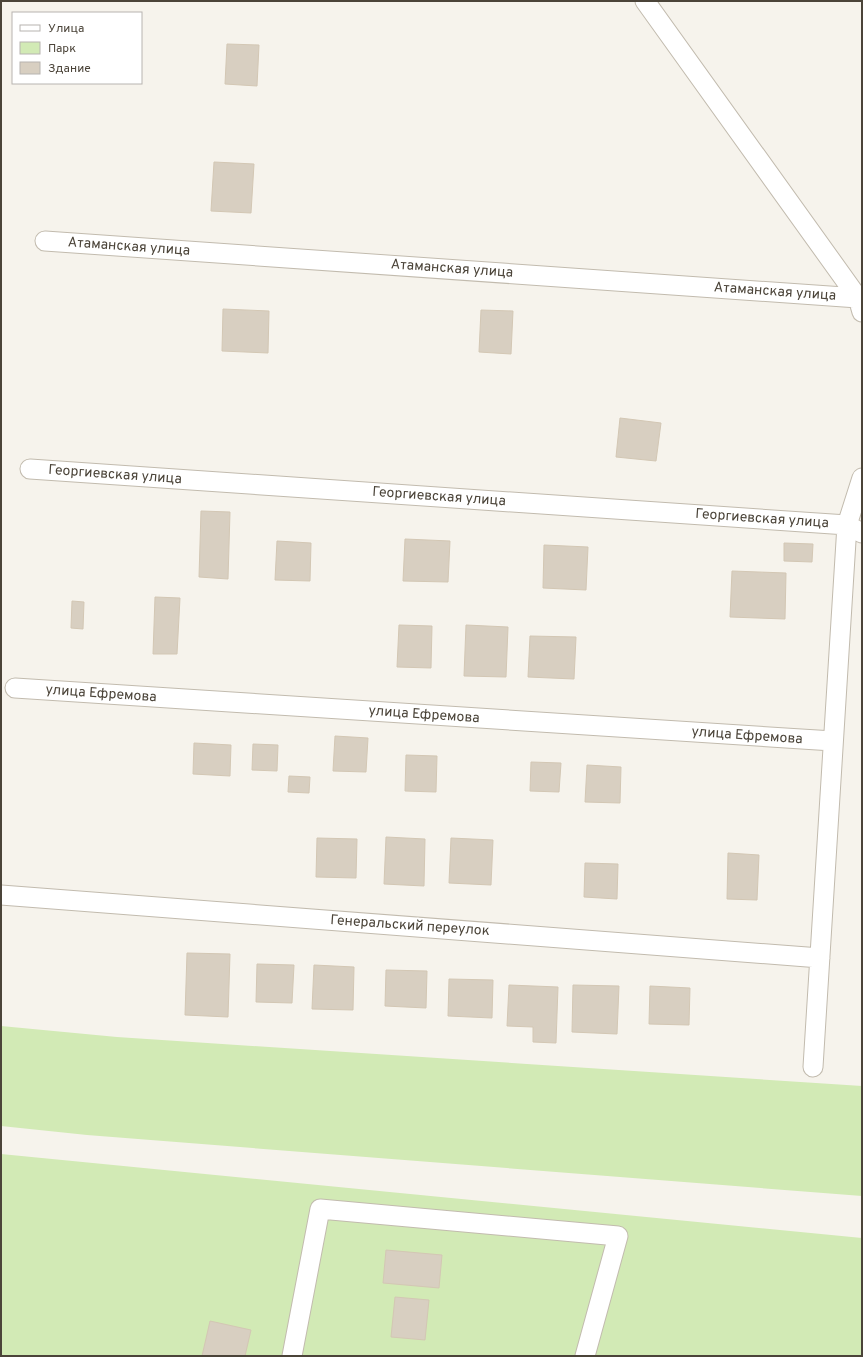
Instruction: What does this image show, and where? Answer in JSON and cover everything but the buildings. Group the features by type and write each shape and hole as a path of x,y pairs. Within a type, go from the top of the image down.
{"street":[{"path":"645,1 860,305"},
{"name":"Атаманская улица","path":"45,241 860,305"},
{"name":"Георгиевская улица","path":"30,469 854,529"},
{"path":"813,1067 833,741 854,529 862,478"},
{"name":"улица Ефремова","path":"15,688 833,741"},
{"name":"Генеральский переулок","path":"1,895 820,958"},
{"path":"292,1356 320,1209 618,1236 585,1356"}],"green space":[{"path":"1,1026 117,1037 862,1086 862,1196 87,1135 1,1126"},
{"path":"1,1154 862,1238 862,1356 1,1356"}]}
